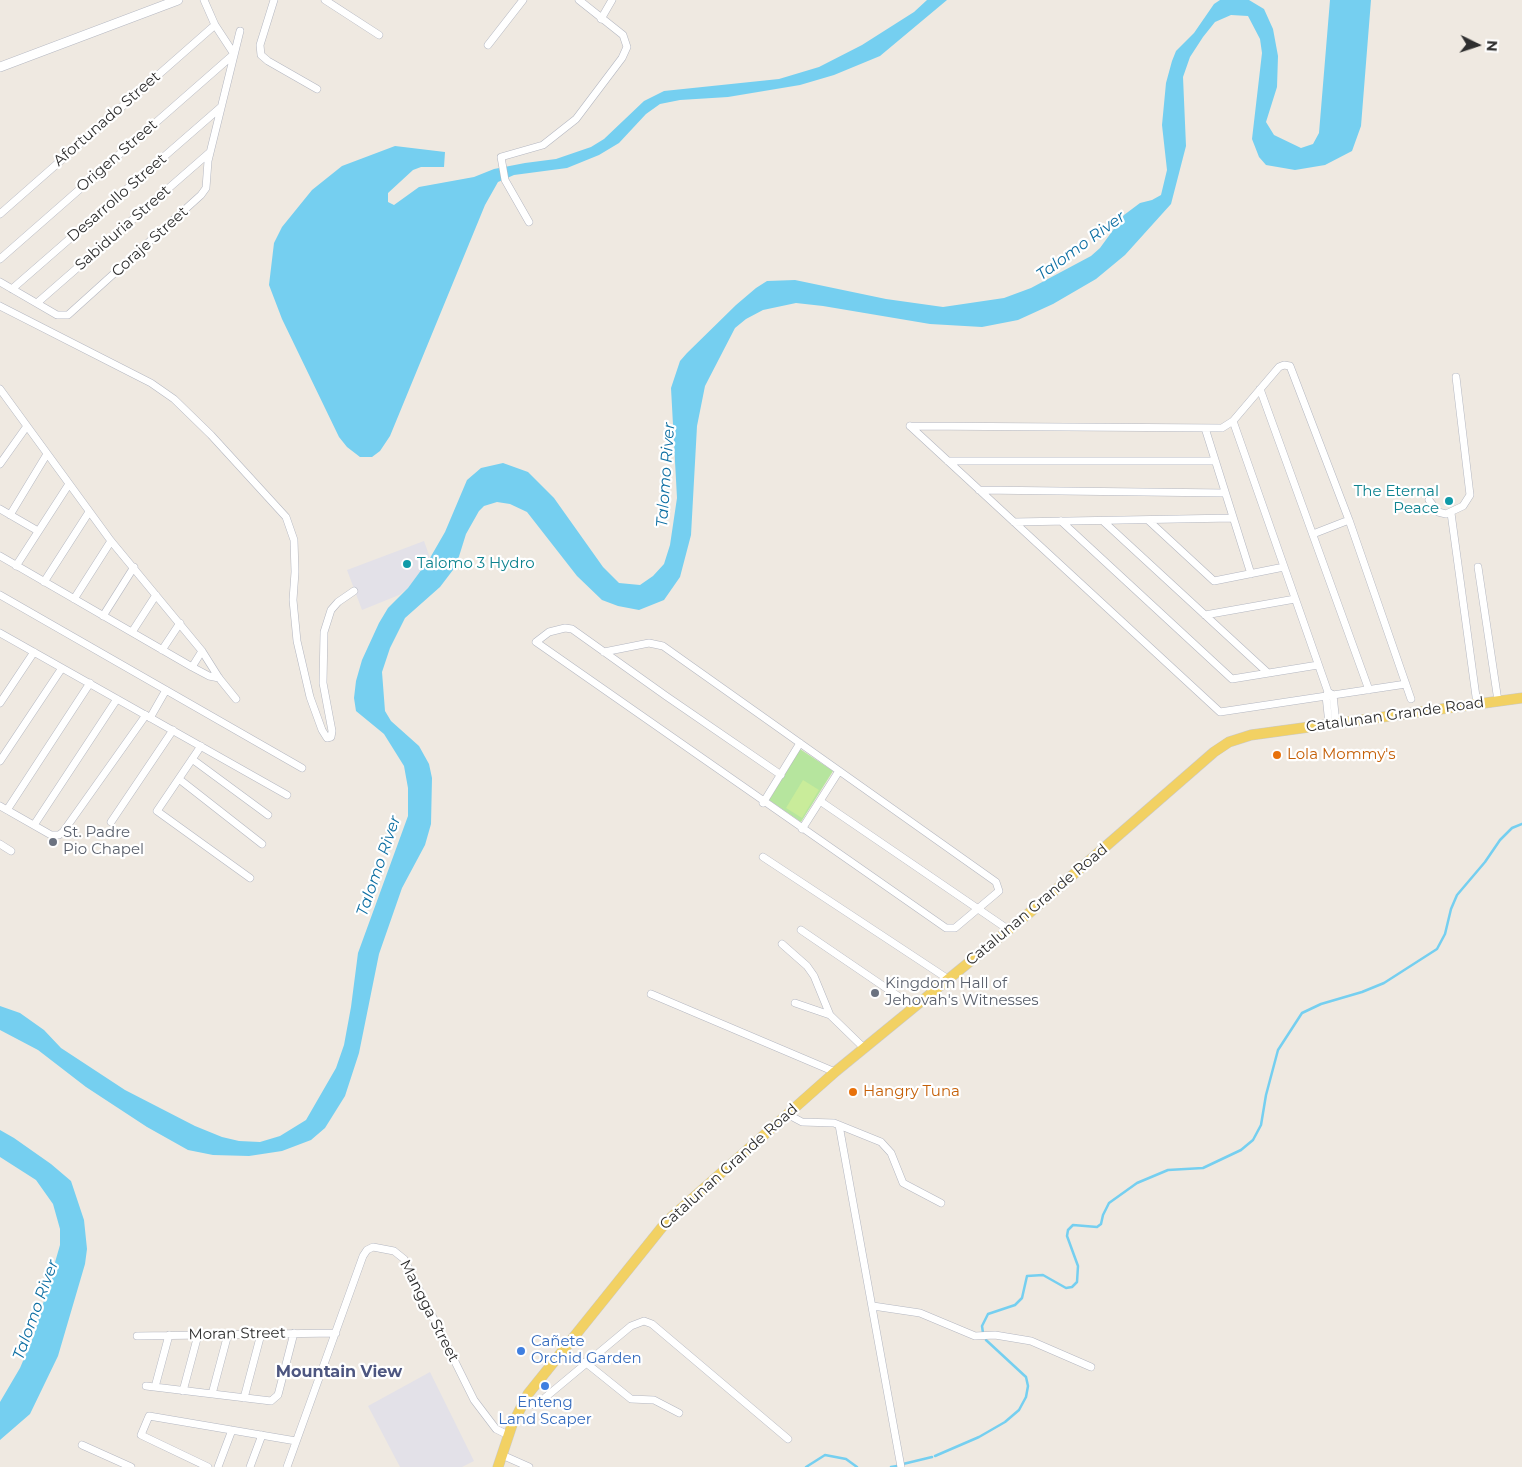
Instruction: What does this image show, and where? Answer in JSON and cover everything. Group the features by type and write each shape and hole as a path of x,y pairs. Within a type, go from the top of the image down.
{"main road":[{"name":"Catalunan Grande Road","path":"498,1467 508,1435 522,1405 544,1372 656,1232 690,1199 835,1072 1010,930 1221,747 1251,734 1522,698"}],"street":[{"path":"0,67 178,0"},
{"path":"204,0 215,25 234,54"},
{"path":"274,0 260,45 261,55 317,89"},
{"path":"325,0 379,35"},
{"path":"488,45 523,0"},
{"path":"529,222 506,180 500,159 503,155 543,145 572,123 622,58 627,47 626,39 579,0"},
{"path":"602,19 612,0"},
{"name":"Afortunado Street","path":"0,214 215,25"},
{"name":"Coraje Street","path":"37,303 64,316 70,314 204,192 210,153 240,31"},
{"name":"Origen Street","path":"0,259 234,54"},
{"name":"Desarrollo Street","path":"12,289 221,106"},
{"name":"Sabiduria Street","path":"37,303 210,153"},
{"path":"0,282 37,303"},
{"path":"0,306 151,383 174,400 218,442 286,517 294,540 295,572 293,600 297,642 310,696 322,730 327,738 330,737 332,731 322,683 324,632 331,610 338,602 354,591"},
{"path":"1406,684 1329,694 1220,712 910,426 1222,428 1232,421 1279,367 1288,365 1292,369 1349,520 1412,699"},
{"path":"1429,500 1438,512 1451,513 1468,501 1470,489 1456,377"},
{"path":"0,389 111,541 180,623 236,699"},
{"path":"1260,389 1369,690"},
{"path":"0,404 5,396"},
{"path":"1232,421 1329,694 1333,724"},
{"path":"0,464 27,426"},
{"path":"1205,428 1251,574"},
{"path":"10,515 47,454"},
{"path":"948,461 1215,461"},
{"path":"16,566 69,484"},
{"path":"979,490 1225,493"},
{"path":"0,510 38,532"},
{"path":"44,582 89,512"},
{"path":"1451,513 1477,704"},
{"path":"1014,522 1233,518"},
{"path":"1148,520 1214,581 1284,567"},
{"path":"1313,534 1349,520"},
{"path":"1061,521 1232,678 1318,664"},
{"path":"1103,521 1268,673"},
{"path":"74,599 111,541"},
{"path":"0,556 192,667 209,676 219,678"},
{"path":"103,616 134,567"},
{"path":"1478,567 1498,701"},
{"path":"132,632 156,595"},
{"path":"0,596 302,768"},
{"path":"1205,615 1295,599"},
{"path":"162,650 180,623"},
{"path":"604,652 658,644 996,882 999,891 955,928 946,928 764,803 536,642 549,632 565,628 580,633 604,652 781,775"},
{"path":"0,633 287,795"},
{"path":"192,667 202,651"},
{"path":"0,703 34,652"},
{"path":"0,761 62,668"},
{"path":"90,684 3,808 51,835 59,836 64,832 166,690"},
{"path":"34,825 117,699"},
{"path":"110,822 173,730"},
{"path":"764,803 800,743"},
{"path":"201,746 157,811 250,878"},
{"path":"192,760 268,815"},
{"path":"802,828 840,771"},
{"path":"179,779 262,844"},
{"path":"820,801 1010,930"},
{"path":"0,844 11,851"},
{"path":"763,857 948,979"},
{"path":"801,930 914,1007"},
{"path":"782,944 807,966 814,976 830,1015 864,1048"},
{"path":"651,994 835,1072"},
{"path":"795,1003 830,1015"},
{"path":"787,1114 802,1122 828,1122 886,1146 903,1183 941,1203"},
{"path":"839,1126 901,1467"},
{"name":"Mangga Street","path":"287,1467 367,1250 380,1247 394,1251 404,1259 482,1413 496,1429 508,1435"},
{"path":"873,1306 920,1313 975,1336 1002,1336 1031,1342 1092,1367"},
{"path":"522,1405 532,1405 541,1401 585,1362 631,1326 640,1321 648,1322 788,1439"},
{"name":"Moran Street","path":"137,1336 336,1332"},
{"path":"146,1386 271,1400 278,1395 294,1333"},
{"path":"212,1394 228,1334"},
{"path":"244,1398 261,1334"},
{"path":"155,1387 169,1335"},
{"path":"183,1391 198,1335"},
{"path":"585,1362 631,1399 654,1400 679,1414"},
{"path":"208,1467 141,1435 149,1416 296,1441"},
{"path":"218,1467 232,1430"},
{"path":"250,1467 262,1435"},
{"path":"82,1444 131,1467"},
{"path":"502,1455 529,1467"}],"shaded area":[{"path":"424,541 430,558 408,588 399,595 362,610 347,570"},
{"path":"430,1372 474,1461 462,1467 400,1467 368,1406"}],"green space":[{"path":"800,749 833,771 801,822 769,800"},
{"path":"803,780 819,790 802,818 786,808"}],"water":[{"path":"927,0 947,0 880,56 834,75 800,85 728,97 680,100 660,104 646,114 619,143 599,155 567,168 514,175 498,182 485,205 390,436 380,451 372,457 360,457 347,447 339,437 282,319 269,285 274,243 282,227 312,190 342,166 395,146 445,152 444,167 421,167 413,170 388,193 388,202 394,205 419,187 474,177 494,169 556,159 591,147 604,139 644,101 664,91 779,79 819,67 862,45 914,12"},
{"path":"1220,0 1249,0 1264,9 1273,29 1278,56 1277,87 1266,122 1274,135 1301,148 1313,144 1319,133 1330,0 1371,0 1361,126 1352,151 1325,165 1295,170 1266,165 1259,157 1252,139 1262,53 1260,39 1248,16 1231,15 1215,22 1203,37 1190,57 1183,77 1186,146 1171,204 1125,255 1096,279 1053,304 1018,320 982,327 930,324 796,303 763,310 746,319 735,328 705,386 697,426 691,535 680,577 664,600 639,610 618,606 602,600 577,576 527,512 510,504 497,502 484,506 479,511 466,534 456,566 440,587 405,618 390,648 382,672 385,711 391,721 419,746 429,764 432,778 431,824 425,845 402,888 379,954 359,1053 345,1096 325,1128 311,1140 282,1151 249,1156 213,1155 188,1150 147,1127 86,1087 38,1050 0,1030 0,1006 20,1013 44,1030 61,1048 125,1090 195,1126 222,1137 239,1141 260,1142 280,1136 306,1120 336,1068 344,1045 358,953 408,816 408,788 404,766 384,734 356,711 354,698 356,681 362,660 379,623 388,608 408,588 430,558 445,532 467,480 481,468 503,463 528,472 554,498 603,567 619,583 640,585 653,576 664,564 670,545 677,498 671,388 680,361 687,353 736,305 767,281 795,280 886,299 943,307 1004,298 1031,288 1091,256 1100,248 1124,215 1140,203 1161,195 1167,170 1162,125 1166,83 1172,61 1176,51 1194,33 1214,4"},
{"path":"0,1130 51,1164 71,1181 84,1220 87,1249 85,1264 58,1356 30,1414 0,1440 0,1402 20,1368 34,1335 60,1245 60,1229 53,1204 36,1180 0,1157"}],"waterway":[{"path":"983,1333 982,1326 988,1314 1015,1305 1022,1298 1027,1276 1043,1275 1066,1288 1072,1287 1077,1282 1078,1266 1067,1236 1068,1230 1073,1225 1097,1227 1101,1224 1109,1203 1137,1183 1168,1170 1203,1168 1241,1150 1253,1140 1261,1125 1266,1095 1278,1050 1302,1013 1321,1004 1362,992 1384,983 1437,949 1445,934 1451,909 1457,895 1485,862 1500,840 1512,828 1522,824"},
{"path":"935,1456 979,1437 1005,1422 1019,1410 1026,1397 1028,1386 1026,1377 986,1340"},
{"path":"806,1467 825,1455 846,1459 857,1467"},
{"path":"903,1464 932,1457"},
{"path":"891,1467 897,1466"}],"place":[{"name":"The Eternal Peace","path":"1449,501"},
{"name":"Talomo 3 Hydro","path":"407,564"},
{"name":"Lola Mommy's","path":"1277,755"},
{"name":"St. Padre Pio Chapel","path":"53,842"},
{"name":"Kingdom Hall of Jehovah's Witnesses","path":"875,993"},
{"name":"Hangry Tuna","path":"853,1092"},
{"name":"Cañete Orchid Garden","path":"521,1351"},
{"name":"Enteng Land Scaper","path":"545,1386"}],"district":[{"name":"Mountain View","path":"339,1372"}],"water label":[{"name":"Talomo River","path":"1081,246"},
{"name":"Talomo River","path":"666,475"},
{"name":"Talomo River","path":"379,866"},
{"name":"Talomo River","path":"36,1310"}]}
